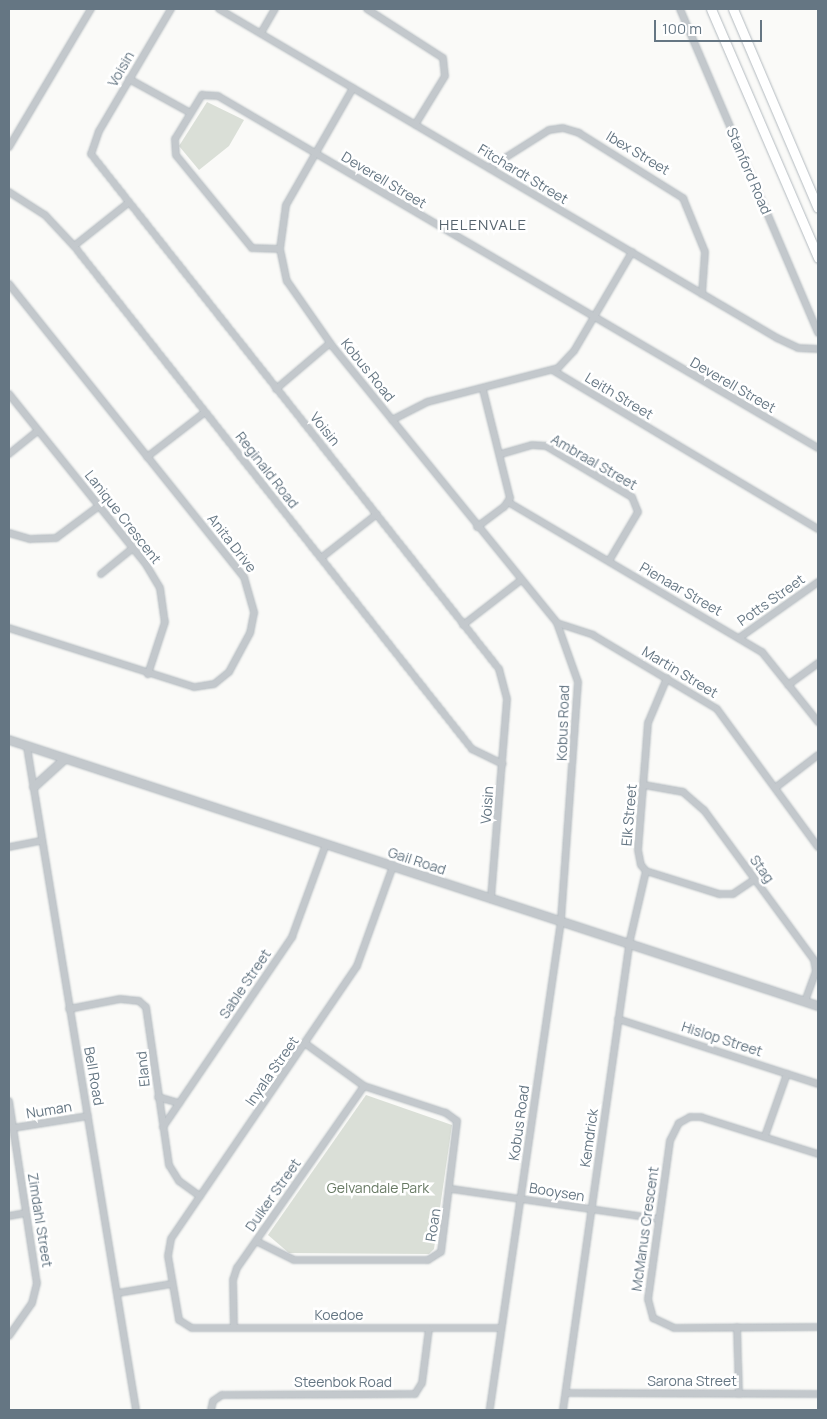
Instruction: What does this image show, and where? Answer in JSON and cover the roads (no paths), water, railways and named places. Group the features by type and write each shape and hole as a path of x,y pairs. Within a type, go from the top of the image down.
{"main road":[{"path":"711,9 818,258"},
{"path":"733,9 818,208"}],"street":[{"path":"9,147 91,9"},
{"name":"Voisin","path":"171,9 91,148 97,164 499,669 506,687 503,764 492,899"},
{"name":"Fitchardt Street","path":"219,9 702,294 798,348 818,349"},
{"path":"261,33 275,9"},
{"path":"367,9 443,58 445,76 416,125"},
{"name":"Stanford Road","path":"680,9 818,333"},
{"path":"129,79 190,112"},
{"name":"Kobus Road","path":"353,88 314,153 286,205 280,249 290,288 330,343 520,581 558,623 575,666 578,695 561,922 490,1410"},
{"name":"Deverell Street","path":"280,249 252,248 176,155 175,139 202,95 214,94 593,318 818,448"},
{"name":"Ibex Street","path":"489,168 549,130 563,128 579,133 680,194 705,252 702,294"},
{"name":"Reginald Road","path":"9,192 45,215 74,246 472,749 503,764"},
{"path":"74,246 128,203"},
{"path":"392,420 427,402 483,390 554,371 571,355 632,252"},
{"name":"Anita Drive","path":"9,284 244,577 254,613 247,639 223,678 194,687 148,674 9,628"},
{"path":"276,389 330,343"},
{"name":"Leith Street","path":"554,371 818,529"},
{"path":"477,527 508,502 501,454 483,390"},
{"name":"Lanique Crescent","path":"9,394 133,548 160,588 164,601 165,622 148,674"},
{"path":"148,457 205,412"},
{"path":"9,454 37,431"},
{"name":"Ambraal Street","path":"501,454 542,445 632,497 638,512 609,561"},
{"name":"Pienaar Street","path":"508,502 766,654 818,722"},
{"path":"9,533 30,539 56,538 99,506"},
{"path":"321,558 377,514"},
{"path":"101,574 133,548"},
{"path":"463,625 520,581"},
{"name":"Potts Street","path":"739,638 818,582"},
{"name":"Martin Street","path":"558,623 586,631 718,709 818,847"},
{"path":"788,685 818,663"},
{"name":"Elk Street","path":"646,871 638,850 650,716 667,678"},
{"name":"Gail Road","path":"9,740 818,1006"},
{"name":"Bell Road","path":"27,747 136,1410"},
{"path":"775,788 818,755"},
{"path":"34,787 65,759"},
{"name":"Stag","path":"644,786 675,790 697,802 816,964 805,1002"},
{"path":"9,847 41,841"},
{"name":"Sable Street","path":"163,1127 294,932 326,844"},
{"name":"Inyala Street","path":"179,1320 171,1284 170,1243 200,1196 306,1044 362,956 392,866"},
{"path":"646,871 719,894 733,894 754,880"},
{"name":"Kemdrick","path":"563,1410 629,944 646,871"},
{"name":"Eland","path":"70,1009 120,999 144,1004 150,1015 158,1097 171,1171 200,1196"},
{"name":"Hislop Street","path":"618,1019 818,1084"},
{"name":"Roan","path":"256,1241 294,1260 428,1260 441,1252 459,1128 454,1118 364,1086 306,1044"},
{"path":"765,1136 787,1074"},
{"name":"Duiker Street","path":"234,1328 235,1274 364,1086"},
{"path":"158,1097 179,1103"},
{"name":"Zimdahl Street","path":"9,1101 37,1289 9,1336"},
{"name":"Numan","path":"13,1128 88,1116"},
{"name":"McManus Crescent","path":"818,1154 701,1117 690,1117 679,1124 670,1141 648,1299 653,1318 674,1328 818,1327"},
{"name":"Booysen","path":"451,1189 659,1218"},
{"path":"9,1216 26,1214"},
{"path":"118,1293 171,1284"},
{"name":"Koedoe","path":"179,1320 189,1328 501,1328"},
{"path":"737,1327 739,1394"},
{"name":"Steenbok Road","path":"211,1410 214,1401 222,1395 415,1394 422,1383 429,1328"},
{"name":"Sarona Street","path":"566,1393 818,1394"}],"district":[{"name":"HELENVALE","path":"483,225"}],"park label":[{"name":"Gelvandale Park","path":"378,1188"}]}
